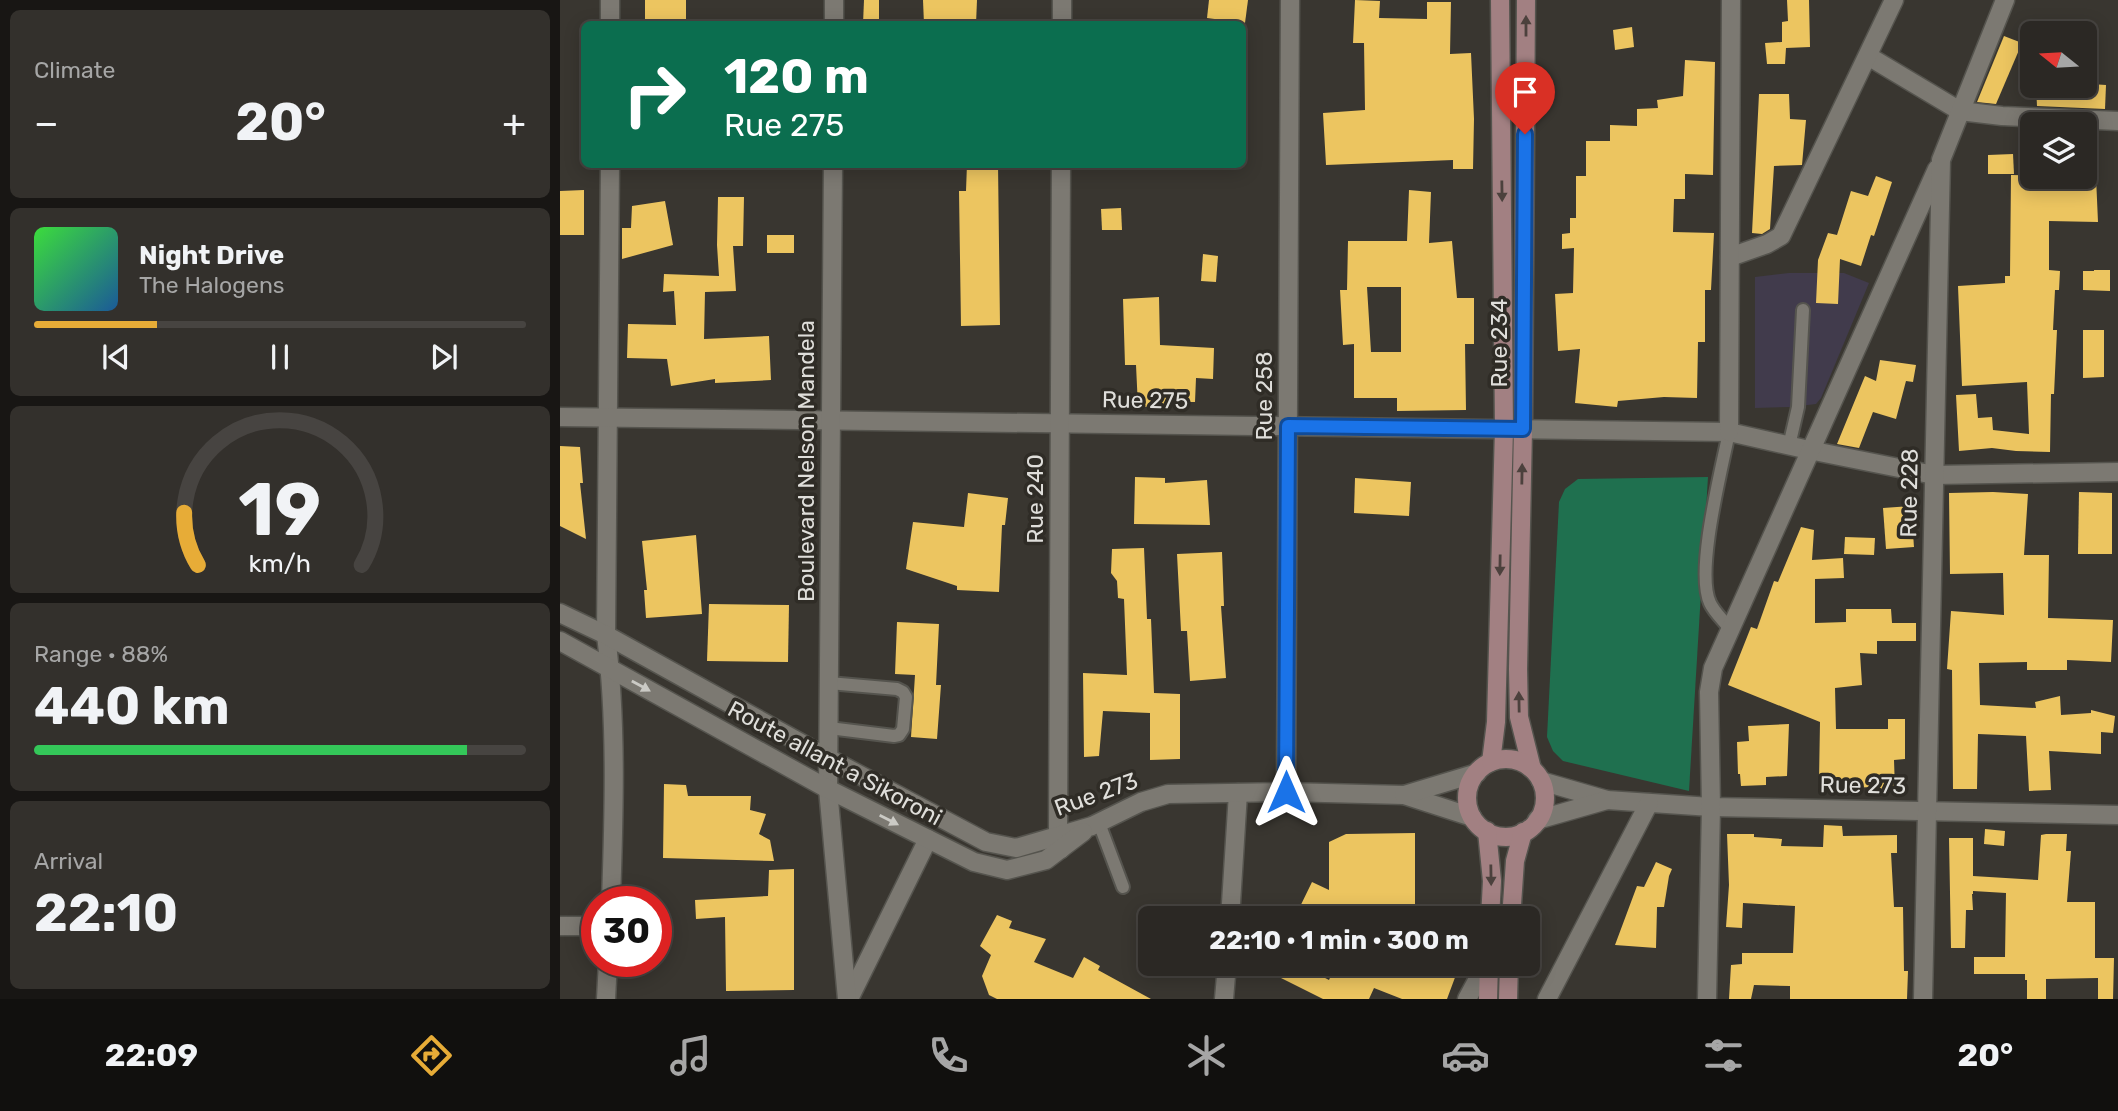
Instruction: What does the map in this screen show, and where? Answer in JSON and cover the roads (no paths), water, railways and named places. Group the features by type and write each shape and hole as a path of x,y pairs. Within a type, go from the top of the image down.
{"main road":[{"name":"Rue 234","path":"1491,762 1496,722 1504,429 1500,0"},
{"name":"Rue 234","path":"1526,0 1519,717 1536,775"},
{"path":"1513,759 1523,763 1536,775 1544,788 1544,805 1537,820 1523,832 1505,836 1487,831 1472,817 1468,789 1477,773 1491,762 1513,759"},
{"path":"1487,831 1492,881 1491,906"},
{"path":"1512,906 1515,861 1523,832"},
{"path":"1488,976 1488,999"},
{"path":"1508,999 1509,976"}],"street":[{"path":"610,0 610,21"},
{"path":"834,0 834,21"},
{"path":"1062,0 1062,21"},
{"name":"Rue 258","path":"1286,792 1290,0"},
{"path":"1729,432 1731,0"},
{"path":"1730,257 1781,236 1894,0"},
{"name":"Rue 228","path":"1923,999 1941,160 2005,0"},
{"path":"1868,56 1960,111 2002,116 2118,121"},
{"path":"1707,999 1709,692 1713,668 1941,160"},
{"path":"610,168 606,635 610,668 614,824 612,886"},
{"name":"Boulevard Nelson Mandela","path":"833,168 828,789 848,999"},
{"name":"Rue 240","path":"1059,842 1062,168"},
{"name":"Rue 275","path":"560,416 1729,432 1810,450"},
{"path":"1810,450 1934,475 2118,472"},
{"name":"Rue 273","path":"560,613 606,635 986,842 1016,848 1059,842"},
{"name":"Route allant a Sikoroni","path":"560,641 828,789 974,862 1007,870 1046,860 1059,842 1096,824"},
{"name":"Rue 273","path":"1404,795 1477,773"},
{"name":"Rue 273","path":"1536,775 1607,800 1649,803 1710,807 2118,814"},
{"name":"Rue 273","path":"1096,824 1141,802 1168,794 1286,792 1404,795 1472,817"},
{"path":"1231,906 1238,793"},
{"name":"Rue 273","path":"1537,820 1607,800"},
{"path":"1547,999 1649,803"},
{"path":"848,999 928,839"},
{"path":"560,926 581,926"},
{"path":"1224,999 1226,976"},
{"path":"1467,999 1481,976"},
{"path":"606,999 607,977"}],"lane":[{"path":"1789,446 1798,407 1804,310"},
{"path":"1729,432 1709,529 1706,578 1709,603 1730,629"},
{"path":"829,683 897,689 906,697 903,729 899,735 829,728"},
{"path":"1096,824 1123,887"}]}
